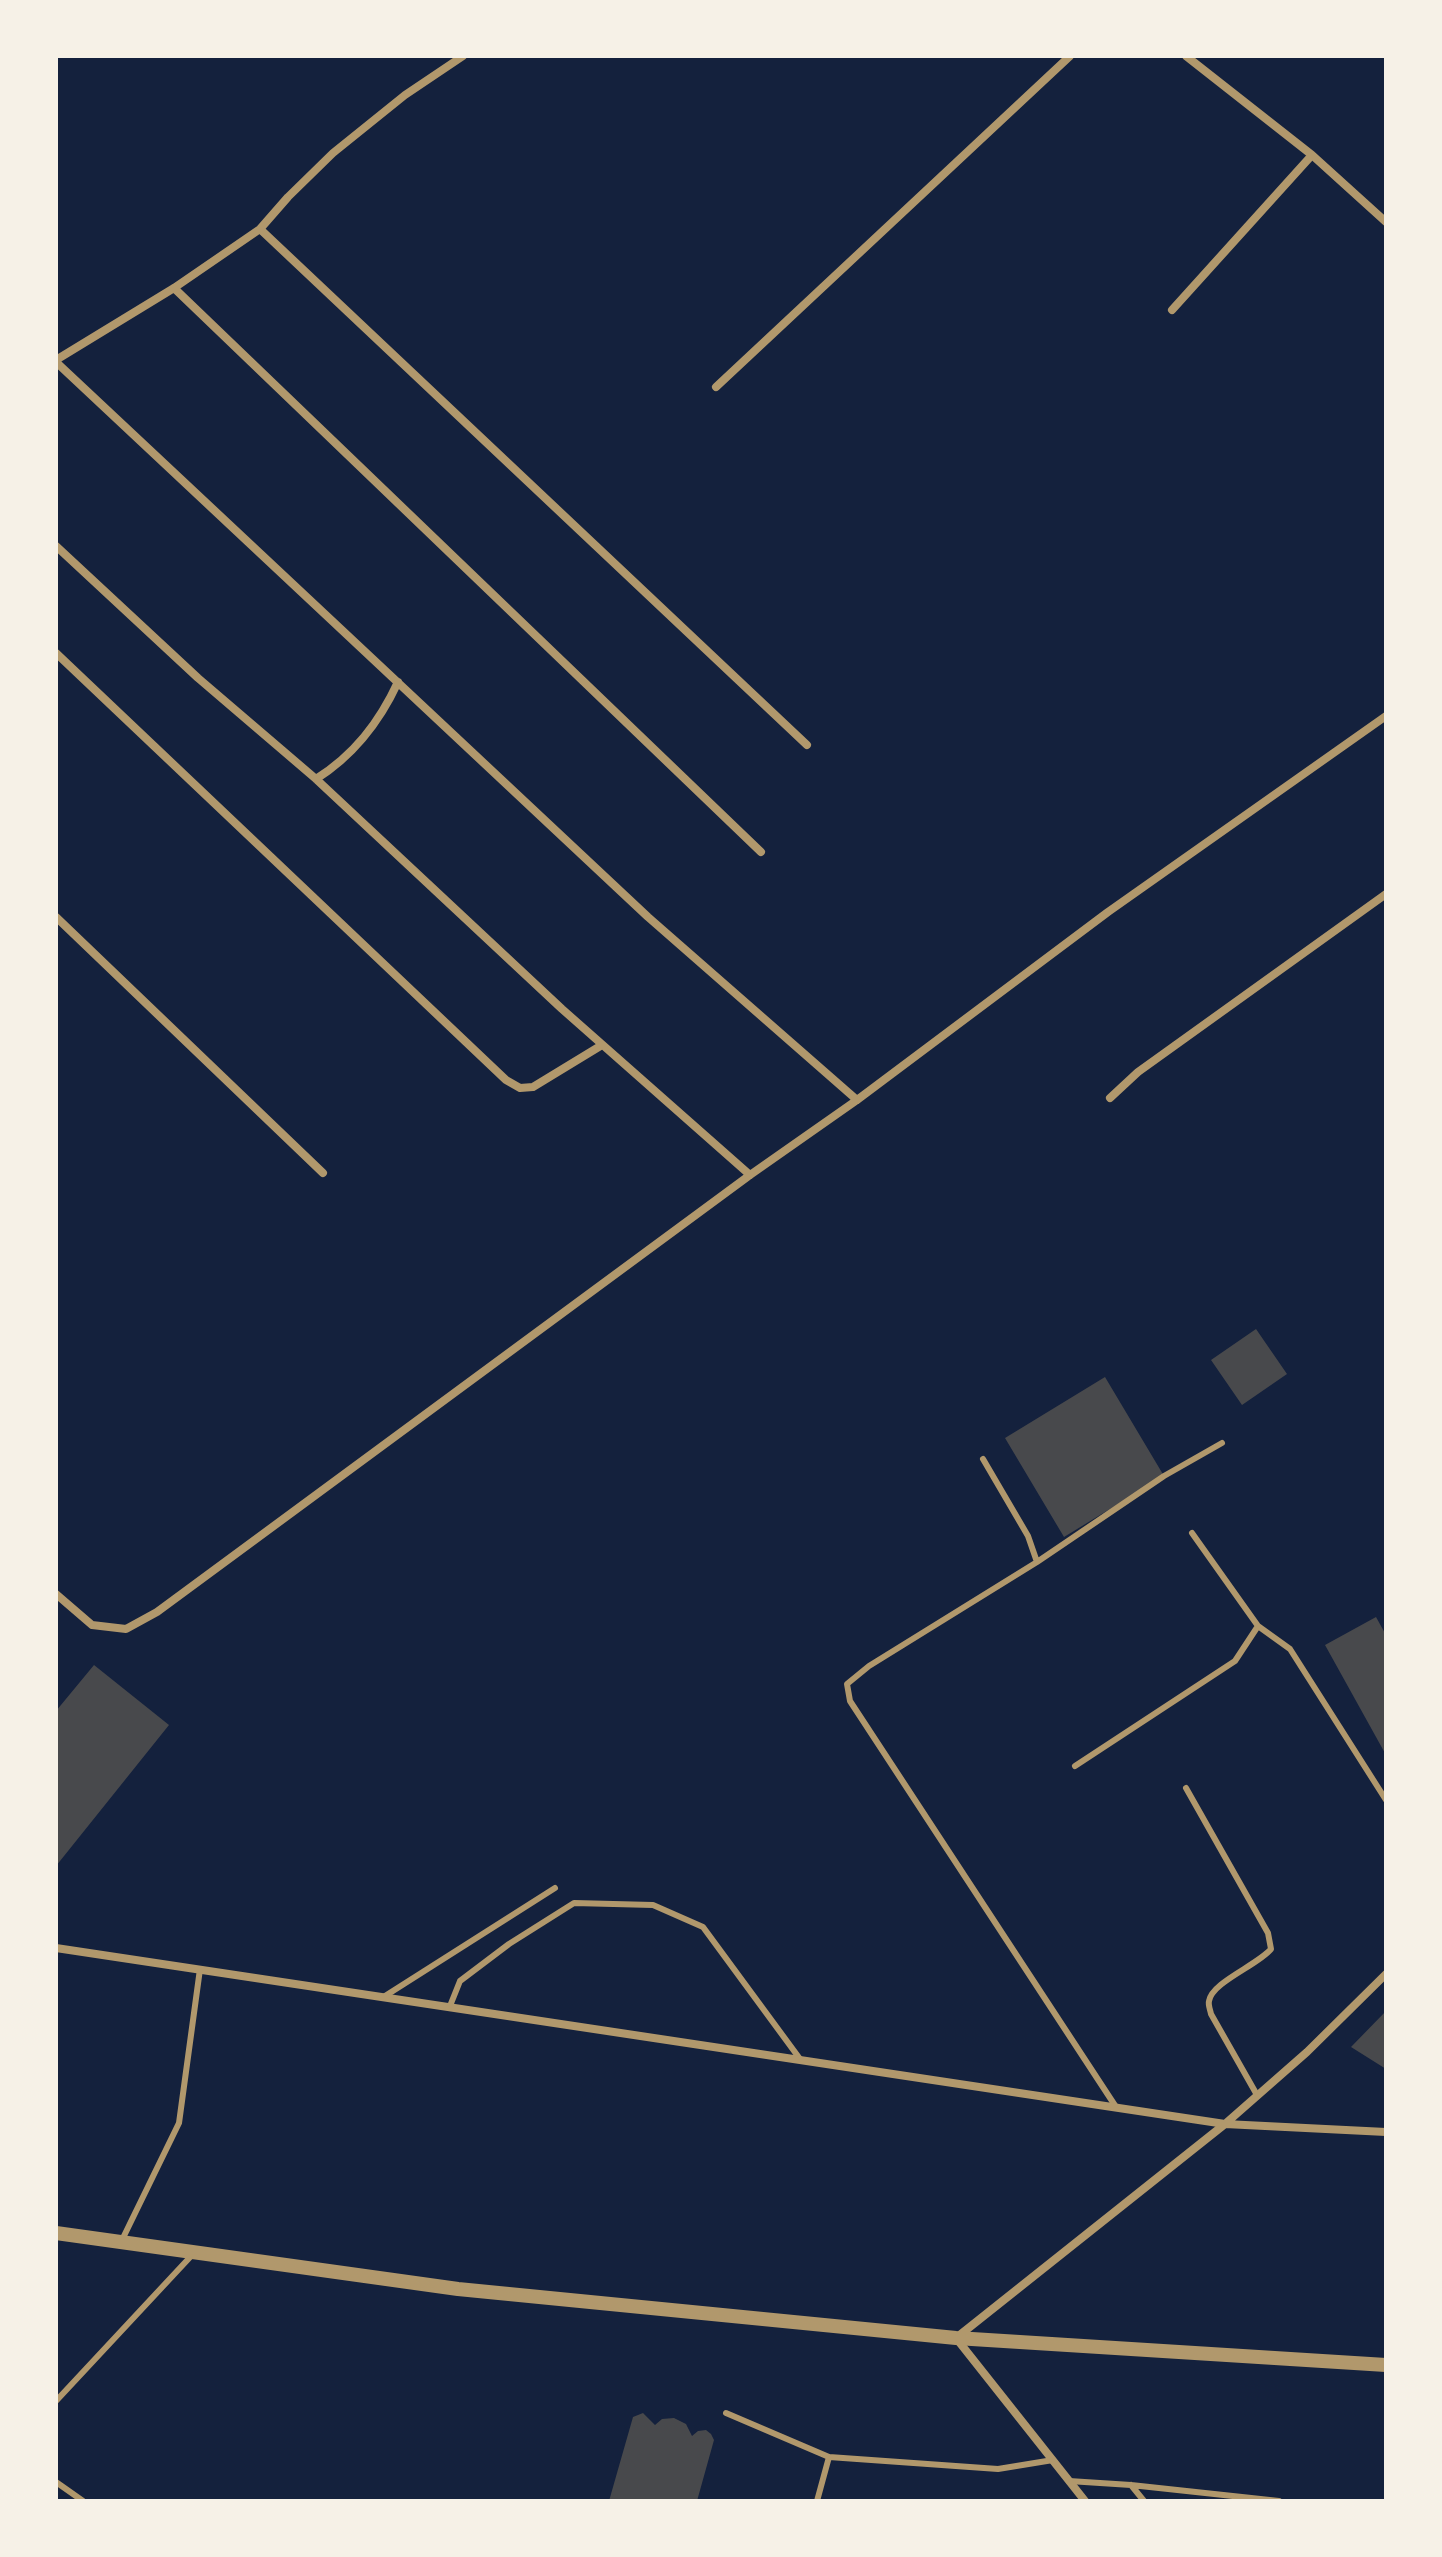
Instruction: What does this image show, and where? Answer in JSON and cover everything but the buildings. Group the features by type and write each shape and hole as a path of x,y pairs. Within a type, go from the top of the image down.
{"street":[{"path":"463,56 405,95 333,153 260,229 174,288 56,361 648,917 857,1100"},
{"path":"716,387 1070,56"},
{"path":"1186,56 1312,155 1386,222"},
{"path":"1172,310 1312,155"},
{"path":"260,229 807,745"},
{"path":"174,288 761,852"},
{"path":"56,546 198,678 316,779 602,1045 750,1175"},
{"path":"56,653 506,1080 520,1088 533,1087 602,1045"},
{"path":"316,779 341,763 365,736 385,709 398,682"},
{"path":"56,1594 92,1625 126,1629 157,1612 750,1175 857,1100 1108,912 1386,716"},
{"path":"1110,1098 1138,1072 1386,894"},
{"path":"56,917 323,1173"},
{"path":"56,1948 1225,2124 1386,2132"},
{"path":"956,2338 1225,2124 1307,2052 1386,1974"},
{"path":"56,2233 458,2289 956,2338 1386,2365"},
{"path":"956,2338 1085,2501"}],"lane":[{"path":"1116,2107 850,1701 847,1684 869,1666 1037,1562 1164,1476 1222,1443"},
{"path":"983,1459 1028,1536 1037,1562"},
{"path":"1192,1533 1258,1626 1290,1649 1386,1800"},
{"path":"1075,1766 1235,1661 1258,1626"},
{"path":"1186,1788 1268,1933 1271,1949 1262,1959 1216,1988 1209,2000 1211,2014 1257,2095"},
{"path":"385,1996 555,1888"},
{"path":"450,2006 460,1981 509,1944 574,1903 653,1905 703,1927 800,2059"},
{"path":"121,2243 179,2123 200,1969"},
{"path":"56,2401 193,2254"},
{"path":"726,2413 829,2457 998,2469 1053,2460"},
{"path":"817,2501 829,2457"},
{"path":"1069,2481 1279,2501"},
{"path":"56,2482 83,2501"},
{"path":"1131,2485 1144,2501"}]}
